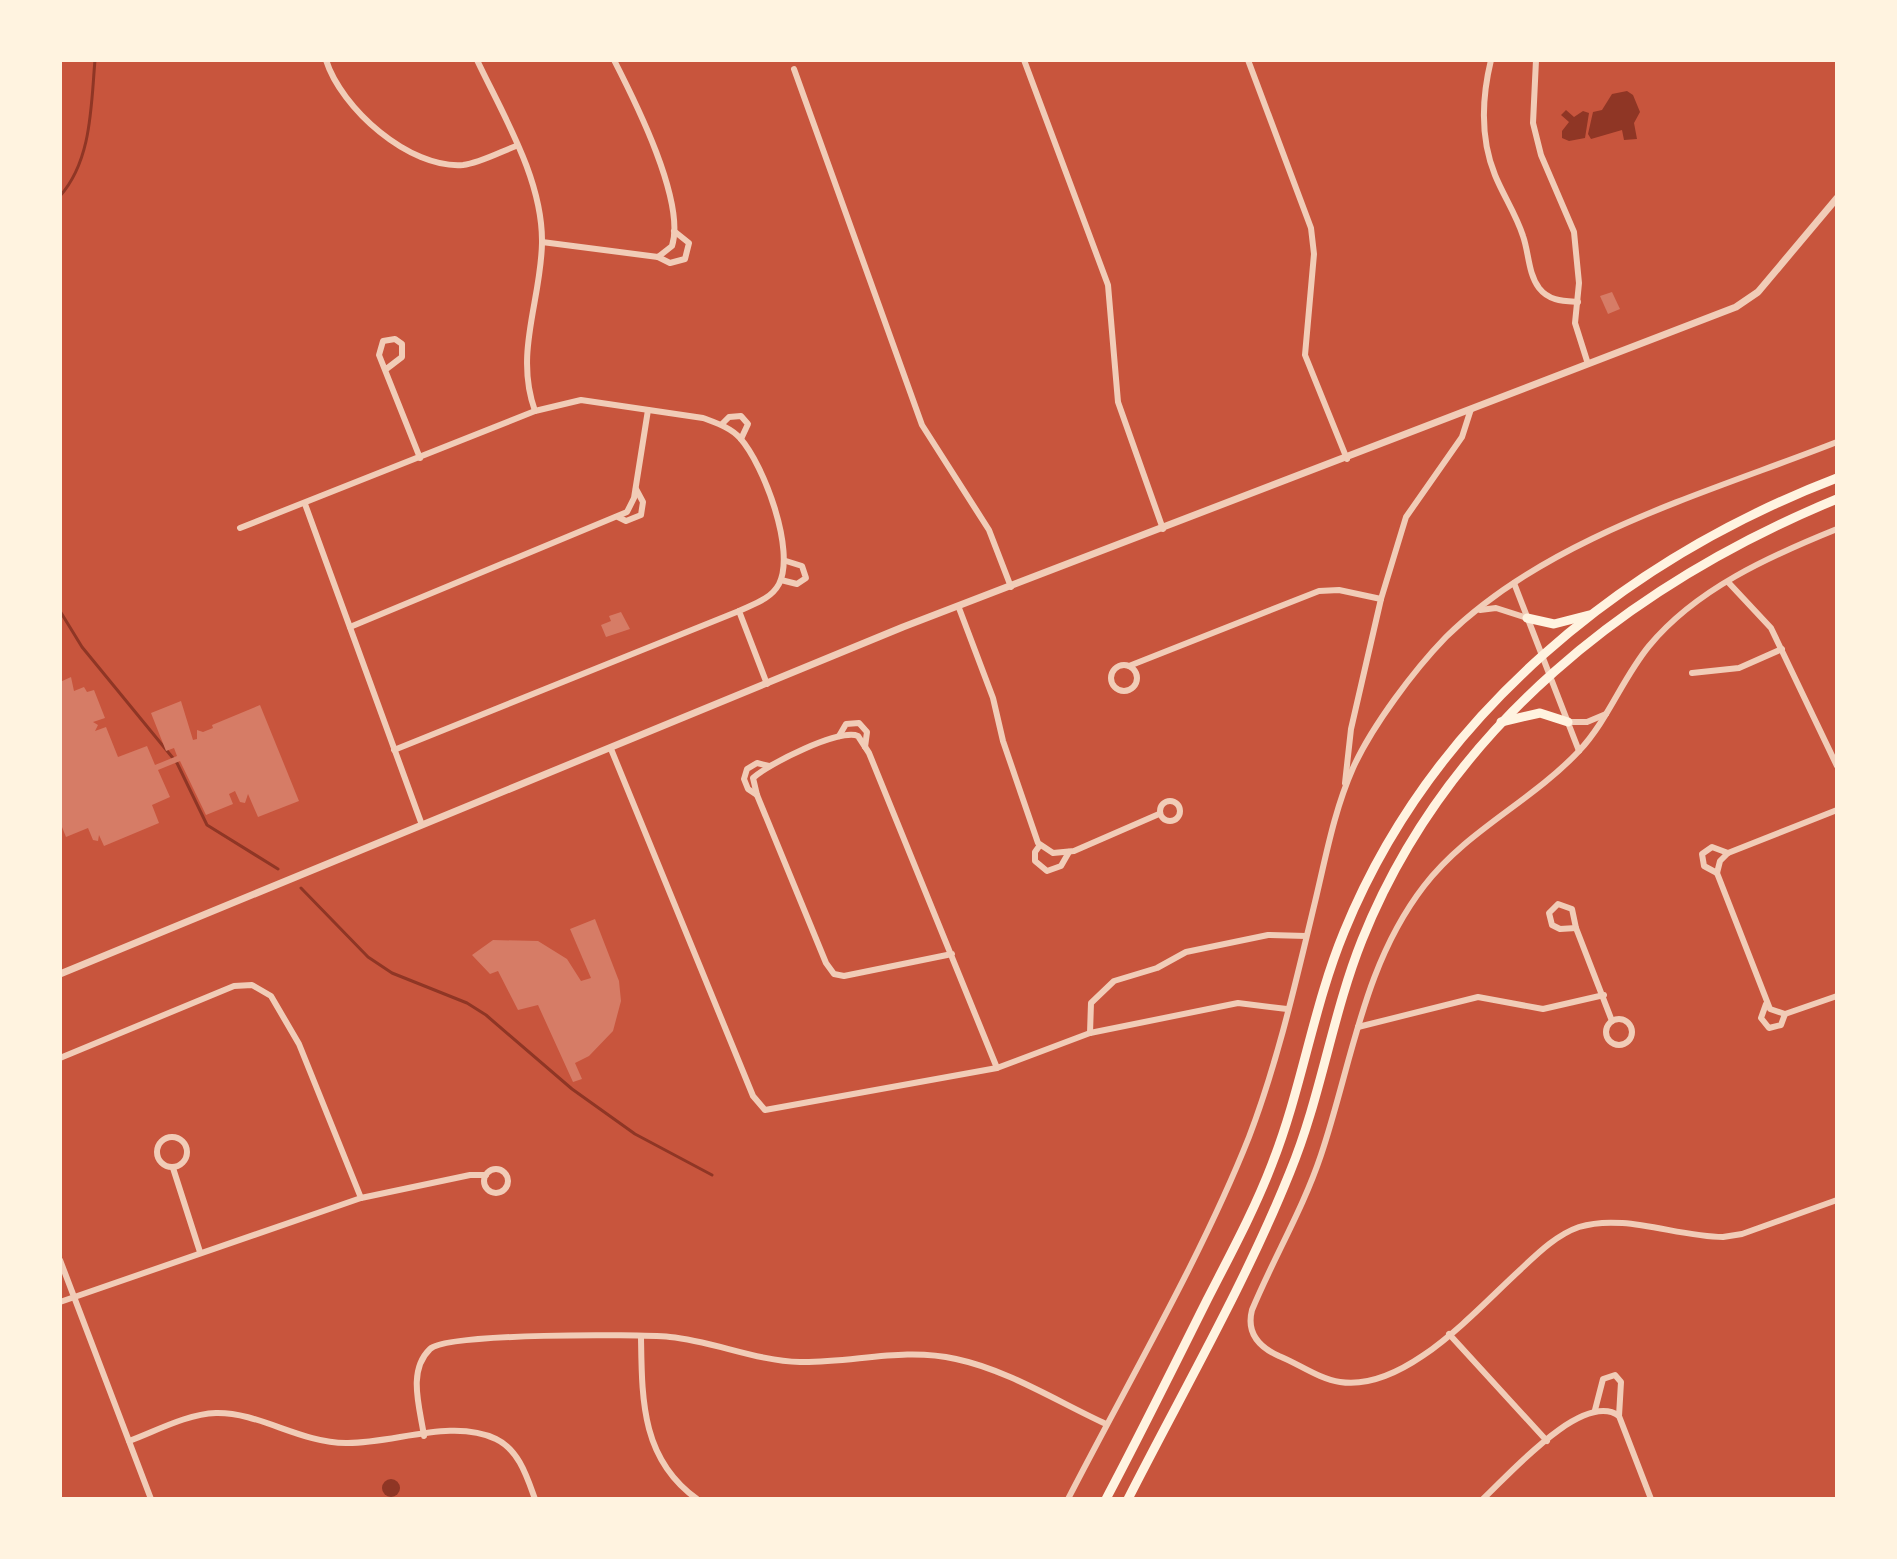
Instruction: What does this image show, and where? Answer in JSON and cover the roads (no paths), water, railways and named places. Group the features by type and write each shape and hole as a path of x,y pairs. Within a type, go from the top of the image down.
{"highway":[{"path":"1106,1499 1260,1195 1284,1131 1331,966 1371,872 1405,813 1445,757 1490,705 1593,614 1704,541 1837,478"},
{"path":"1128,1499 1287,1181 1350,973 1375,909 1424,820 1456,774 1501,722 1550,675 1621,618 1687,574 1776,525 1837,499"},
{"path":"1527,618 1554,624 1593,614"},
{"path":"1501,722 1540,713 1568,722"}],"street":[{"path":"326,60 349,103 391,140 413,151 449,164 465,165 516,146"},
{"path":"477,60 535,195 542,242 526,340 526,375 535,411"},
{"path":"614,60 631,93 664,182 674,231 672,246 658,257"},
{"path":"1024,60 1104,271 1111,296 1118,402 1163,530"},
{"path":"1248,60 1311,228 1314,254 1305,355 1347,459"},
{"path":"1491,60 1483,102 1488,151 1495,177 1521,231 1530,270 1539,288 1559,301 1578,302"},
{"path":"1536,60 1533,123 1541,155 1574,232 1579,261 1576,331 1588,364"},
{"path":"794,69 916,412 929,439 989,530 1011,587"},
{"path":"60,974 903,627 1347,459 1748,300 1837,198"},
{"path":"542,242 658,257 670,263 685,259 689,243 674,231"},
{"path":"385,370 402,357 402,344 395,339 386,339 379,347 385,370 420,458"},
{"path":"240,528 535,411 581,400 722,424 741,439 757,466 783,537 786,561 781,580 772,595 394,750"},
{"path":"1344,790 1351,729 1381,599 1406,517 1434,471 1462,437 1471,409"},
{"path":"350,627 618,517 631,506 636,489 648,410"},
{"path":"722,424 729,417 741,416 748,424 741,439"},
{"path":"1068,1499 1218,1207 1264,1093 1344,790 1355,763 1389,709 1446,638 1514,583 1585,541 1837,442"},
{"path":"618,517 626,521 641,515 643,502 636,489"},
{"path":"305,504 422,825"},
{"path":"1837,529 1728,582 1689,607 1662,632 1638,662 1609,712 1579,751 1548,779 1476,831 1427,882 1391,938 1371,982 1312,1181 1252,1310 1251,1330 1265,1349 1323,1377 1352,1383 1389,1375 1405,1367 1449,1334 1543,1249 1577,1228 1605,1224 1723,1237 1769,1226 1837,1200"},
{"path":"781,580 797,584 806,578 802,566 786,561"},
{"path":"1728,582 1759,612 1782,649 1837,766"},
{"path":"1514,583 1579,751"},
{"path":"1129,666 1137,675 1136,683 1131,689 1120,690 1113,684 1113,672 1120,666 1129,666 1319,591 1339,590 1381,599"},
{"path":"959,608 993,698 1003,741 1040,845 1053,853 1069,852 1159,814"},
{"path":"1479,610 1496,608 1527,618"},
{"path":"739,611 767,685"},
{"path":"1692,673 1739,668 1782,649"},
{"path":"1568,722 1587,722 1609,712"},
{"path":"839,736 846,724 859,723 867,732 865,747"},
{"path":"952,954 844,976 834,974 757,795 753,778 769,766 839,736 851,733 858,736 952,954 997,1068"},
{"path":"611,749 759,1105 765,1110 997,1068 1090,1033 1238,1003 1287,1009"},
{"path":"757,795 748,789 744,779 747,769 757,763 769,766"},
{"path":"1837,810 1728,853 1720,861 1717,873 1766,1004 1774,1011 1785,1014 1837,996"},
{"path":"1040,845 1035,852 1035,861 1047,871 1061,866 1069,852"},
{"path":"1717,873 1704,866 1702,854 1712,847 1728,853"},
{"path":"1576,928 1556,927 1549,917 1551,909 1562,903 1570,906 1612,1021 1608,1039 1618,1045 1626,1043 1631,1036 1631,1027 1620,1019 1612,1021"},
{"path":"1090,1033 1091,1003 1114,981 1157,968 1194,950 1268,935 1306,936"},
{"path":"60,1058 234,986 252,985 271,996 299,1044 361,1198"},
{"path":"1358,1027 1478,997 1490,996 1543,1009 1604,995"},
{"path":"1766,1004 1761,1018 1765,1026 1777,1028 1785,1014"},
{"path":"170,1137 181,1139 188,1153 184,1163 173,1168 163,1164 157,1154 159,1144 170,1137"},
{"path":"173,1168 200,1252"},
{"path":"60,1302 361,1198 470,1175 486,1175 495,1168 503,1170 508,1184 503,1191 492,1192 485,1183 486,1175"},
{"path":"60,1260 151,1499"},
{"path":"1449,1334 1547,1441"},
{"path":"641,1337 642,1400 648,1434 667,1471 697,1499"},
{"path":"424,1436 416,1379 423,1357 433,1346 448,1341 493,1338 670,1337 801,1362 914,1352 957,1359 990,1369 1106,1424"},
{"path":"1483,1499 1547,1441 1595,1410 1603,1379 1615,1375 1621,1382 1619,1416 1651,1499"},
{"path":"1595,1410 1619,1416"},
{"path":"129,1441 199,1415 219,1413 321,1443 367,1443 459,1430 496,1439 522,1465 535,1499"}],"waterway":[{"path":"60,196 71,182 84,149 91,113 95,60"},
{"path":"60,611 82,647 177,763 207,825 278,869"},
{"path":"301,888 368,957 392,973 467,1003 486,1015 572,1089 635,1134 712,1175"}]}
